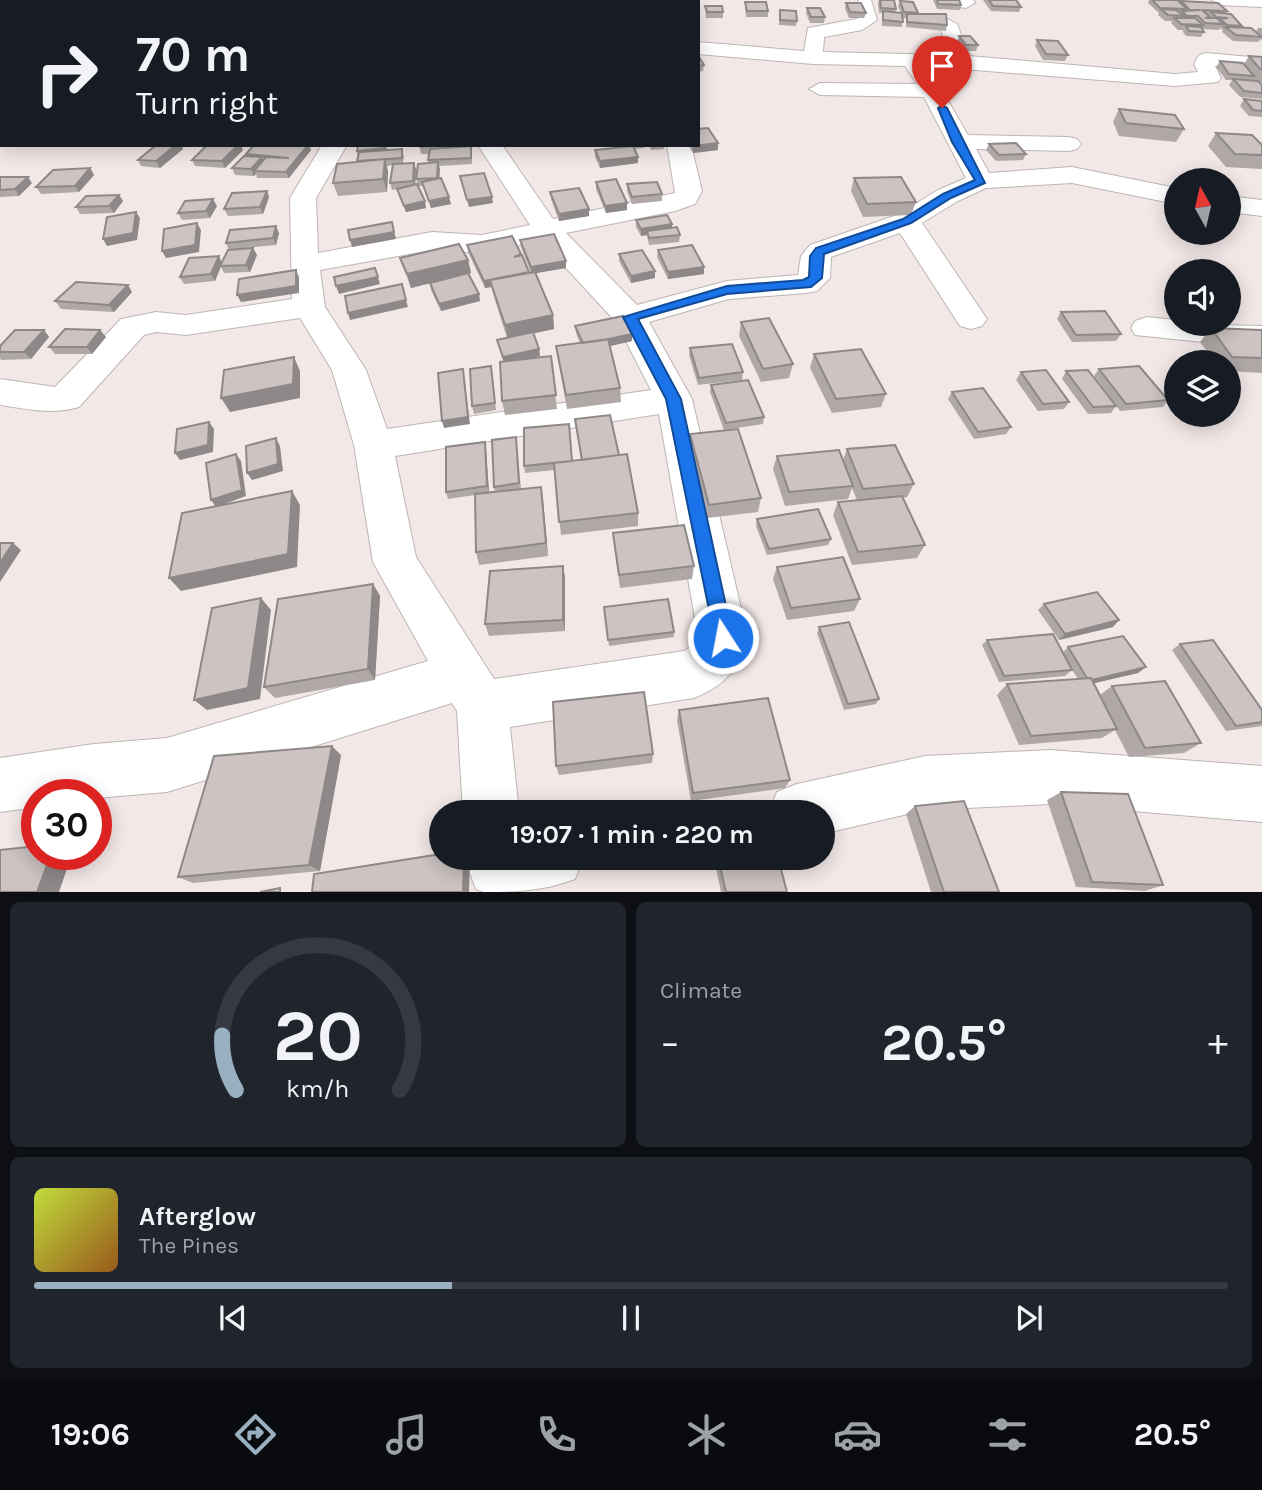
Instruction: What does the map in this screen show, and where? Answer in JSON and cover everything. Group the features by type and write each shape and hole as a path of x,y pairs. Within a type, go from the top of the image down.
{"street":[{"path":"1221,0 1262,2"},
{"path":"813,58 815,32 835,31 863,23 867,20 865,4"},
{"path":"948,24 961,61"},
{"path":"700,48 813,58 961,61 1175,80 1210,78 1204,64 1206,59 1262,64"},
{"path":"910,59 935,91 957,142 982,181"},
{"path":"820,89 935,91"},
{"path":"957,142 1069,144"},
{"path":"334,147 319,167 303,198 304,264 309,307 349,370 373,445 395,562 471,691 489,800"},
{"path":"0,785 94,771 167,765 471,691 694,674 716,657 723,638 674,399 630,317 546,229 491,147"},
{"path":"304,264 432,241 482,244 523,238 546,229 686,198 689,191 679,147"},
{"path":"630,317 727,290 807,284 816,278 816,256 820,251 907,221 947,196 982,181 1072,175 1164,194"},
{"path":"1241,206 1262,208"},
{"path":"907,221 971,319"},
{"path":"0,392 55,400 66,398 132,326 156,322 186,325 309,307"},
{"path":"1147,328 1262,337"},
{"path":"373,445 674,399"},
{"path":"835,803 925,783 1050,777 1262,794"}],"building":[{"path":"880,0 894,0 896,9 881,8"},
{"path":"937,0 959,0 961,5 938,4"},
{"path":"989,0 1016,0 1021,7 993,6"},
{"path":"1152,0 1177,0 1187,9 1160,8"},
{"path":"900,1 913,2 918,13 904,12"},
{"path":"1181,1 1218,3 1227,11 1202,10 1210,17 1205,18 1217,18 1223,24 1205,23 1198,16 1187,16 1182,11 1200,10 1190,10"},
{"path":"745,2 766,2 768,11 747,11"},
{"path":"846,3 861,3 866,13 850,12"},
{"path":"705,6 722,6 723,12 707,12"},
{"path":"807,8 820,8 825,17 811,17"},
{"path":"1161,9 1176,10 1184,16 1168,15"},
{"path":"780,10 796,11 797,21 780,20"},
{"path":"883,11 902,13 903,22 883,20"},
{"path":"1211,12 1231,14 1242,26 1227,25 1220,19 1228,18 1216,17"},
{"path":"907,14 946,14 947,25 907,22"},
{"path":"1174,18 1195,18 1203,25 1181,24"},
{"path":"1186,26 1201,27 1204,32 1189,31"},
{"path":"1225,27 1251,28 1262,37 1236,35"},
{"path":"959,36 970,36 978,45 966,45"},
{"path":"1037,40 1058,41 1068,55 1046,54"},
{"path":"1249,56 1262,57 1262,69 1260,69"},
{"path":"1220,61 1243,63 1254,76 1229,74"},
{"path":"1233,79 1258,81 1262,85 1262,93 1244,91"},
{"path":"1244,99 1262,101 1262,111 1253,110"},
{"path":"1119,109 1175,115 1184,129 1126,123"},
{"path":"708,128 718,143 700,145 700,129"},
{"path":"1216,133 1252,135 1262,145 1262,155 1235,154"},
{"path":"1016,143 1026,154 999,155 989,144"},
{"path":"154,147 174,147 156,161 138,160"},
{"path":"205,147 236,147 222,161 192,160"},
{"path":"252,147 306,147 286,172 254,171 266,157 289,158 246,154"},
{"path":"358,147 385,147 385,148 357,151"},
{"path":"471,147 471,158 428,160 430,149"},
{"path":"633,147 638,157 600,161 595,150"},
{"path":"402,149 402,158 357,161 359,152"},
{"path":"244,156 262,157 251,169 232,168"},
{"path":"385,159 383,179 333,183 337,164"},
{"path":"438,162 437,178 416,179 418,164"},
{"path":"414,163 413,181 390,183 393,164"},
{"path":"90,168 75,186 36,187 53,170"},
{"path":"484,173 492,197 467,200 460,176"},
{"path":"0,177 28,177 15,189 0,190"},
{"path":"901,177 916,202 867,204 854,178"},
{"path":"441,178 449,197 429,201 422,182"},
{"path":"616,179 627,203 605,206 596,182"},
{"path":"657,182 662,194 632,197 627,184"},
{"path":"417,184 425,201 404,206 397,189"},
{"path":"579,188 589,209 559,214 550,192"},
{"path":"267,191 260,207 224,209 232,193"},
{"path":"119,195 109,206 76,207 86,196"},
{"path":"213,199 206,211 178,213 185,201"},
{"path":"136,212 133,233 103,239 107,217"},
{"path":"667,215 672,224 641,229 636,220"},
{"path":"392,222 394,232 350,240 348,230"},
{"path":"197,223 195,245 162,251 164,229"},
{"path":"276,226 273,238 226,243 230,230"},
{"path":"677,227 680,235 649,238 647,231"},
{"path":"554,234 566,261 531,267 520,240"},
{"path":"512,236 521,254 514,257 522,255 529,272 484,281 467,245"},
{"path":"459,244 468,260 407,274 400,258"},
{"path":"692,245 704,267 668,272 658,250"},
{"path":"253,248 246,265 220,266 228,250"},
{"path":"642,250 655,271 631,276 619,254"},
{"path":"219,256 211,274 180,277 189,258"},
{"path":"375,268 378,277 336,286 334,277"},
{"path":"296,270 296,286 237,295 239,279"},
{"path":"535,272 553,315 505,325 490,280"},
{"path":"468,273 479,294 439,304 430,283"},
{"path":"76,282 128,285 109,305 55,301"},
{"path":"402,284 406,300 348,313 345,296"},
{"path":"1105,311 1121,334 1076,335 1061,312"},
{"path":"623,316 632,334 583,343 575,326"},
{"path":"769,318 793,364 763,369 741,322"},
{"path":"65,329 100,330 87,347 49,347"},
{"path":"1241,329 1262,330 1262,358 1241,357 1241,350 1227,350 1217,336 1241,336"},
{"path":"15,330 44,330 24,352 0,352 0,346"},
{"path":"533,332 539,349 503,357 497,340"},
{"path":"608,339 620,388 566,395 556,346"},
{"path":"732,344 743,372 699,378 690,348"},
{"path":"861,349 886,394 836,399 814,354"},
{"path":"551,356 556,395 502,401 500,362"},
{"path":"294,357 293,384 221,398 224,370"},
{"path":"491,366 495,403 472,406 470,369"},
{"path":"1139,366 1164,395 1164,400 1126,404 1099,369"},
{"path":"463,369 468,417 442,421 438,373"},
{"path":"1046,370 1069,402 1043,404 1021,372"},
{"path":"1088,370 1116,406 1093,407 1066,371"},
{"path":"748,380 764,417 726,423 711,385"},
{"path":"983,388 1011,427 978,432 952,392"},
{"path":"610,415 619,455 582,460 575,419"},
{"path":"209,422 208,445 175,453 177,429"},
{"path":"569,424 572,461 524,466 524,428"},
{"path":"738,429 761,498 709,505 690,434"},
{"path":"516,437 519,483 494,487 492,440"},
{"path":"276,438 278,464 247,473 246,446"},
{"path":"485,442 487,486 446,492 446,447"},
{"path":"895,445 914,484 863,489 847,449"},
{"path":"839,450 853,486 789,492 777,456"},
{"path":"236,454 242,490 211,500 206,463"},
{"path":"627,454 638,513 559,522 554,463"},
{"path":"541,487 546,543 476,552 475,494"},
{"path":"292,491 288,554 169,578 182,513"},
{"path":"902,496 925,545 858,552 838,502"},
{"path":"818,509 831,539 769,549 757,519"},
{"path":"684,525 694,566 619,575 613,533"},
{"path":"0,543 13,543 0,563"},
{"path":"843,557 860,599 791,608 777,567"},
{"path":"563,566 563,620 485,624 490,571"},
{"path":"373,584 368,669 264,687 278,599"},
{"path":"1097,592 1119,620 1065,634 1044,604"},
{"path":"261,598 248,688 194,700 212,608"},
{"path":"668,599 674,632 608,640 604,607"},
{"path":"849,622 879,699 848,704 819,627"},
{"path":"1053,634 1072,670 1004,676 987,640"},
{"path":"1123,636 1146,667 1092,680 1087,678 1068,647"},
{"path":"1213,640 1262,710 1262,722 1236,726 1180,644"},
{"path":"1091,678 1117,729 1031,736 1007,684"},
{"path":"1165,681 1201,743 1145,748 1112,686"},
{"path":"644,692 653,754 556,766 553,702"},
{"path":"768,698 790,780 693,793 679,710"},
{"path":"332,746 309,865 178,877 214,756"},
{"path":"1061,792 1128,794 1163,885 1092,882"},
{"path":"964,801 999,892 944,892 915,806"},
{"path":"21,848 21,870 45,870 37,892 0,892 0,850"},
{"path":"429,856 429,870 464,870 463,892 312,892 314,874"},
{"path":"721,870 781,870 787,892 726,892"},
{"path":"280,888 280,892 260,892"}],"route":[{"path":"723,638 674,399 630,317 727,290 807,284 816,278 816,256 820,251 847,244 907,221 947,196 982,181 957,142 942,108"}]}
